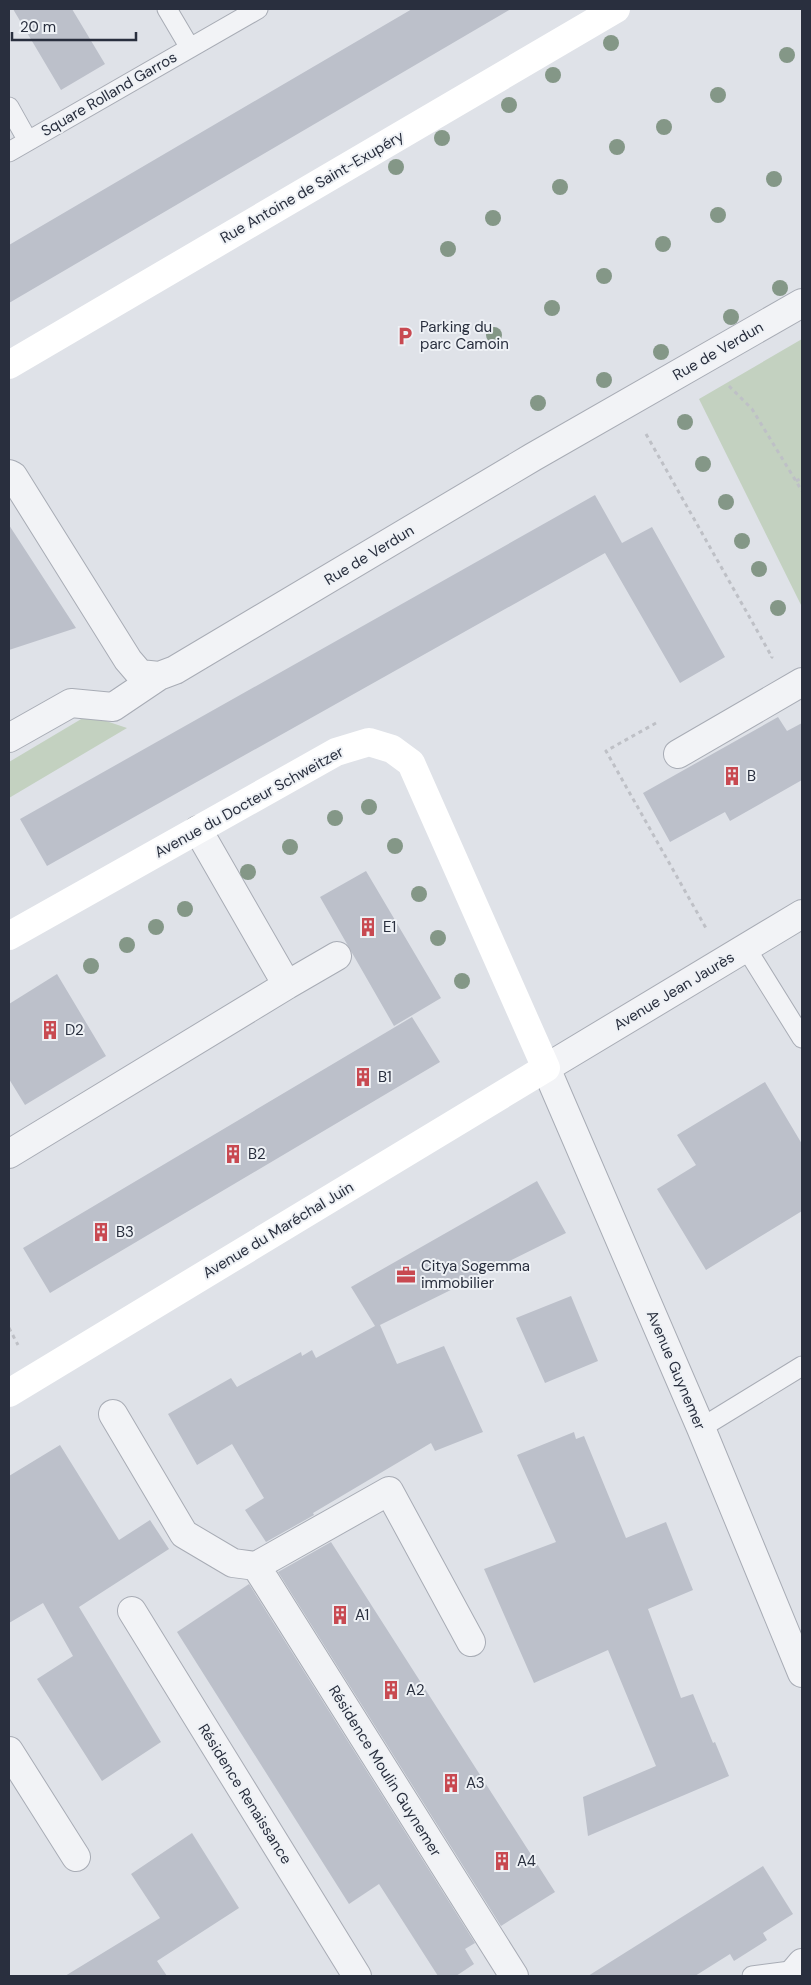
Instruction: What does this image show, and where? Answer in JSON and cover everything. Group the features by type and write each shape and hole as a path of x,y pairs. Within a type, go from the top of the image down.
{"main road":[{"name":"Rue Antoine de Saint-Exupéry","path":"9,365 616,9"},
{"name":"Avenue du Docteur Schweitzer","path":"9,936 336,752 369,742 392,749 411,763 546,1068"},
{"name":"Avenue du Maréchal Juin","path":"9,1392 546,1068"}],"street":[{"name":"Rue de Verdun","path":"9,738 71,703 113,707 159,676 175,670 802,302"},
{"path":"9,474 13,476 128,660 140,674 159,676"},
{"path":"678,754 802,682"},
{"path":"198,830 287,985"},
{"name":"Avenue Jean Jaurès","path":"546,1068 802,914"},
{"path":"9,1154 337,956"},
{"name":"Avenue Guynemer","path":"546,1068 702,1428 802,1674"},
{"path":"112,1414 184,1534 234,1562 256,1566 389,1491 471,1642"},
{"name":"Résidence Moulin Guynemer","path":"256,1566 514,1976"},
{"name":"Résidence Renaissance","path":"132,1612 357,1976"},
{"path":"9,1751 76,1857"}],"lane":[{"name":"Square Rolland Garros","path":"167,9 190,48"},
{"name":"Square Rolland Garros","path":"9,152 258,9"},
{"name":"Square Rolland Garros","path":"9,107 28,141"},
{"path":"735,954 802,1038"},
{"path":"702,1428 802,1366"},
{"path":"752,1976 797,1970"}],"path":[{"path":"702,360 752,410 802,491"},
{"path":"629,402 772,657 764,662"},
{"path":"796,481 802,478"},
{"path":"664,718 606,751 735,954"}],"green space":[{"path":"802,339 802,607 699,399"},
{"path":"88,715 127,728 9,798 9,762"}],"building":[{"path":"13,9 72,9 105,64 61,90"},
{"path":"412,9 511,9 9,303 9,245"},
{"path":"595,495 622,543 652,527 725,657 680,683 605,553 47,866 20,819"},
{"path":"9,525 76,628 9,650"},
{"name":"B","path":"778,717 787,731 802,723 802,780 730,821 725,812 670,842 643,793"},
{"name":"E1","path":"366,871 441,998 394,1026 320,897"},
{"name":"D2","path":"57,974 106,1056 25,1105 9,1079 9,1004"},
{"path":"412,1017 440,1062 50,1293 23,1248"},
{"path":"765,1082 802,1144 802,1211 706,1270 657,1189 696,1165 677,1135"},
{"path":"537,1181 566,1233 380,1325 397,1364 444,1346 483,1432 435,1451 431,1443 313,1513 314,1515 266,1542 245,1510 264,1498 232,1444 197,1465 168,1414 231,1378 237,1387 301,1352 302,1356 312,1350 316,1358 375,1326 351,1287"},
{"path":"571,1296 598,1361 545,1383 516,1318"},
{"path":"574,1432 576,1439 584,1436 626,1538 666,1522 693,1590 648,1609 681,1698 693,1694 729,1776 588,1836 583,1797 656,1766 608,1650 534,1683 484,1569 556,1542 517,1455"},
{"path":"60,1445 119,1540 150,1520 169,1549 79,1607 161,1742 102,1781 37,1679 73,1656 43,1603 9,1623 9,1476"},
{"path":"331,1542 555,1892 501,1926 278,1572"},
{"path":"249,1584 475,1943 465,1949 474,1964 456,1976 438,1976 379,1884 349,1904 177,1632"},
{"path":"192,1833 239,1908 157,1961 167,1976 65,1976 160,1918 131,1874"},
{"path":"763,1866 793,1914 763,1933 767,1940 734,1961 730,1954 695,1976 588,1976"}],"place":[{"name":"Parking du parc Camoin","path":"405,336"},
{"name":"B","path":"732,776"},
{"name":"E1","path":"368,927"},
{"name":"D2","path":"50,1030"},
{"name":"B1","path":"363,1077"},
{"name":"B2","path":"233,1154"},
{"name":"B3","path":"101,1232"},
{"name":"Citya Sogemma immobilier","path":"406,1275"},
{"name":"A1","path":"340,1615"},
{"name":"A2","path":"391,1690"},
{"name":"A3","path":"451,1783"},
{"name":"A4","path":"502,1861"}]}
